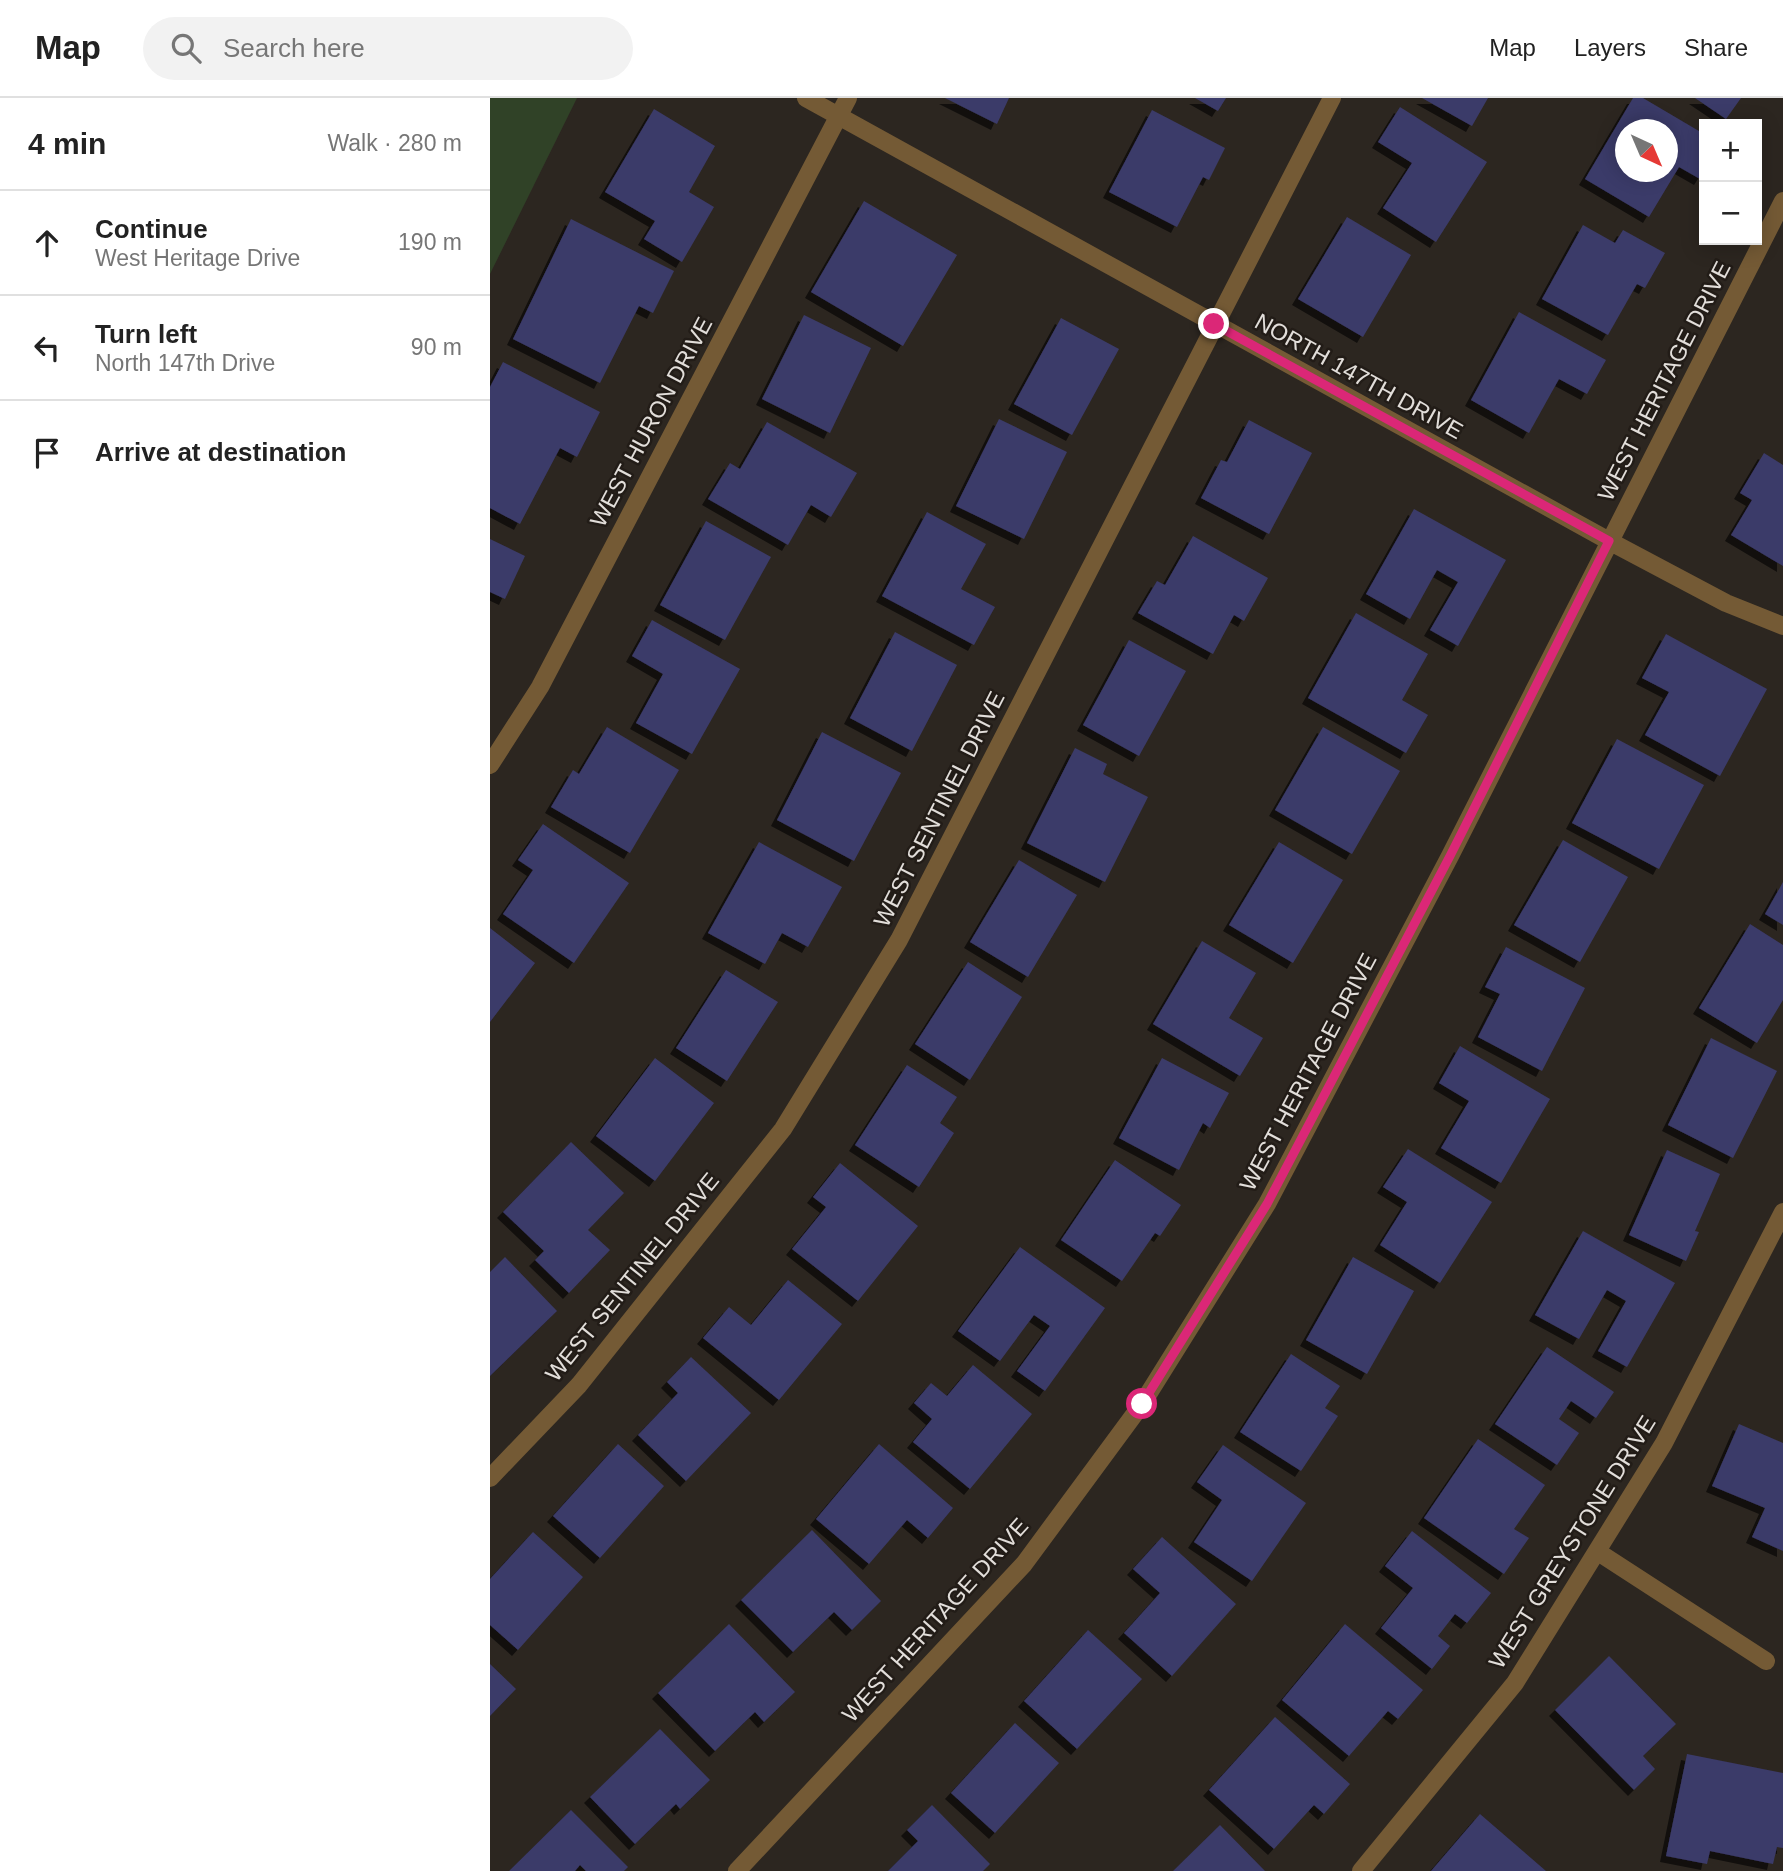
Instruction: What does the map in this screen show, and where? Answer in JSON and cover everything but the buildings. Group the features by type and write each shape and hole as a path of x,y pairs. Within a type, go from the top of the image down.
{"street":[{"name":"NORTH 147TH DRIVE","path":"807,98 1609,541 1727,603 1783,626"},
{"name":"WEST HURON DRIVE","path":"490,765 540,687 848,98"},
{"name":"WEST SENTINEL DRIVE","path":"490,1478 579,1385 783,1129 899,940 1332,98"},
{"name":"WEST HERITAGE DRIVE","path":"737,1871 1024,1564 1142,1404 1267,1204 1450,856 1783,201"},
{"name":"WEST GREYSTONE DRIVE","path":"1362,1871 1515,1683 1664,1443 1783,1212"},
{"path":"1598,1552 1766,1661"}],"green space":[{"path":"490,98 577,98 490,274"}],"route":[{"path":"1142,1404 1267,1204 1450,856 1609,541 1214,324"}]}
